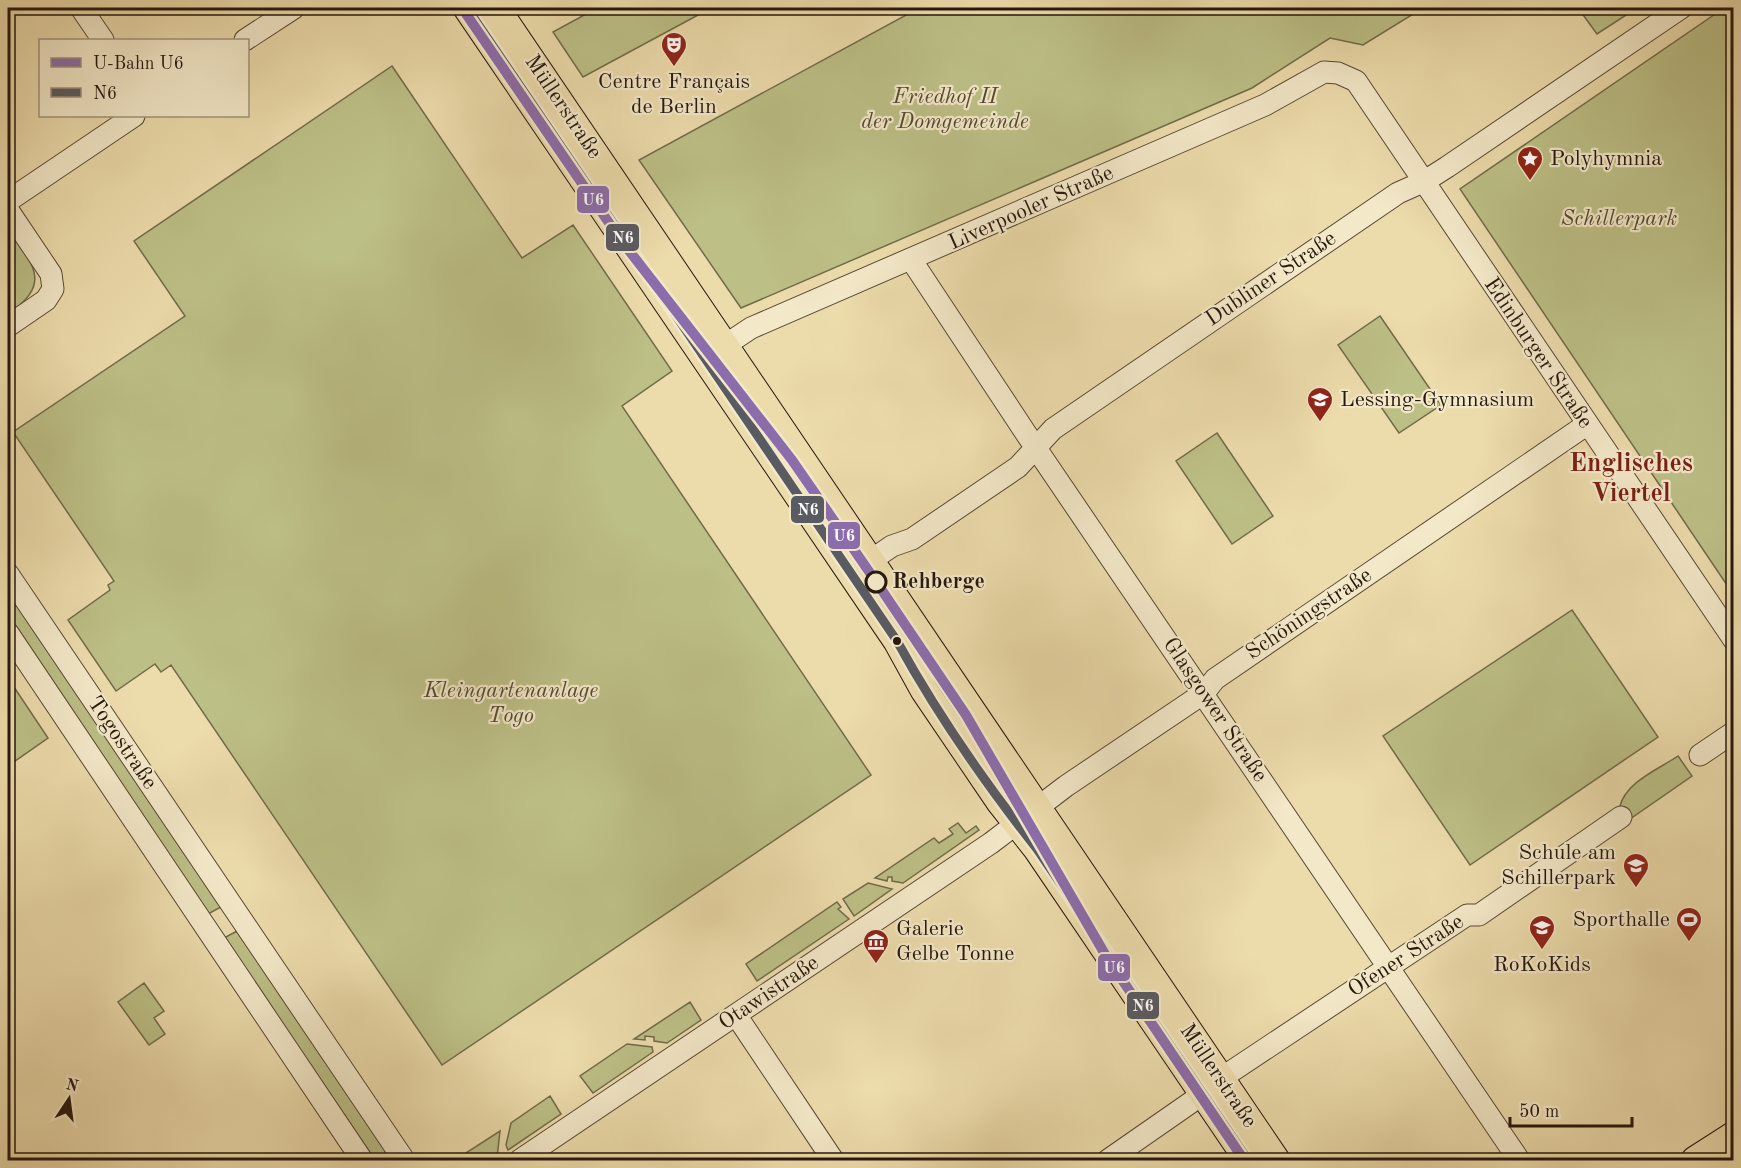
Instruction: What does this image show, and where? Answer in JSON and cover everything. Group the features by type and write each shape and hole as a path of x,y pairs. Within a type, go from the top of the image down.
{"main road":[{"name":"Müllerstraße","path":"468,8 897,641 924,690 1027,815"},
{"name":"Müllerstraße","path":"496,8 870,561 1027,815 1212,1086 1276,1161"},
{"name":"Müllerstraße","path":"1212,1086 1248,1161"},
{"path":"1695,1161 1734,1135"}],"street":[{"path":"81,8 102,39"},
{"path":"247,39 294,8"},
{"name":"Dubliner Straße","path":"870,561 892,546 912,539 1017,466 1053,429 1333,237 1398,193 1425,181 1681,8"},
{"name":"Liverpooler Straße","path":"724,346 751,328 912,261 1265,105 1324,72 1338,73"},
{"name":"Edinburger Straße","path":"1338,73 1356,81 1586,425 1734,640"},
{"path":"8,201 133,117"},
{"path":"8,210 51,274 53,289 46,300 8,327"},
{"name":"Glasgower Straße","path":"912,261 1035,448 1204,693 1519,1161"},
{"name":"Schöningstraße","path":"1027,815 1204,693 1215,679 1586,425"},
{"name":"Togostraße","path":"8,574 404,1161"},
{"name":"Togostraße","path":"8,633 362,1161"},
{"path":"1700,755 1734,732"},
{"name":"Otawistraße","path":"520,1161 991,843 1027,815"},
{"name":"Ofener Straße","path":"1108,1161 1212,1086 1388,966 1467,915 1479,915 1622,817"},
{"path":"208,931 237,912"},
{"path":"736,1015 833,1161"}],"green space":[{"path":"597,8 711,8 583,77 553,32"},
{"name":"Friedhof II der Domgemeinde","path":"919,8 1423,8 1363,45 1330,38 1252,88 741,308 639,160"},
{"path":"1578,8 1637,8 1597,34"},
{"name":"Schillerpark","path":"1724,8 1734,8 1733,594 1460,189"},
{"name":"Kleingartenanlage Togo","path":"392,66 522,258 573,225 672,371 622,406 871,775 442,1065 171,665 161,672 155,664 116,691 68,620 110,590 108,585 114,581 13,432 185,316 134,241"},
{"path":"12,233 28,257 35,276 34,286 29,295 8,314 8,237"},
{"path":"1380,316 1441,405 1399,433 1338,345"},
{"path":"1217,433 1273,516 1232,544 1176,461"},
{"path":"8,591 221,907 208,914 8,616"},
{"path":"1572,610 1658,737 1470,865 1383,736"},
{"path":"8,678 48,738 8,766"},
{"path":"1678,756 1692,776 1630,819 1620,806 1623,797 1644,777"},
{"path":"958,823 966,833 976,826 979,830 903,883 892,881 892,877 888,877 887,881 875,878 934,838 939,843 953,834 949,829"},
{"path":"868,883 892,889 854,916 843,899"},
{"path":"837,902 841,907 838,909 849,919 757,981 746,964"},
{"path":"237,931 392,1160 375,1160 224,938"},
{"path":"144,983 164,1011 154,1018 165,1034 149,1045 118,1002"},
{"path":"690,1002 701,1020 667,1043 654,1041 654,1037 645,1036 645,1040 634,1039"},
{"path":"627,1044 652,1047 653,1052 593,1093 580,1076"},
{"path":"550,1096 561,1114 508,1150 506,1145 511,1123"},
{"path":"500,1131 497,1158 493,1160 455,1160"}],"metro line":[{"name":"U6","path":"462,8 620,239 792,460 877,583 966,715 1106,956 1244,1160"}],"transit line":[{"name":"N6","path":"467,8 897,641 962,748 1037,849 1248,1160"}],"place":[{"name":"Centre Français de Berlin","path":"674,68"},
{"name":"Polyhymnia","path":"1530,182"},
{"name":"Lessing-Gymnasium","path":"1320,423"},
{"name":"Rehberge","path":"876,582"},
{"name":"Schule am Schillerpark","path":"1636,889"},
{"name":"Sporthalle","path":"1689,943"},
{"name":"RoKoKids","path":"1542,951"},
{"name":"Galerie Gelbe Tonne","path":"876,965"}],"district":[{"name":"Englisches Viertel","path":"1631,478"}]}
